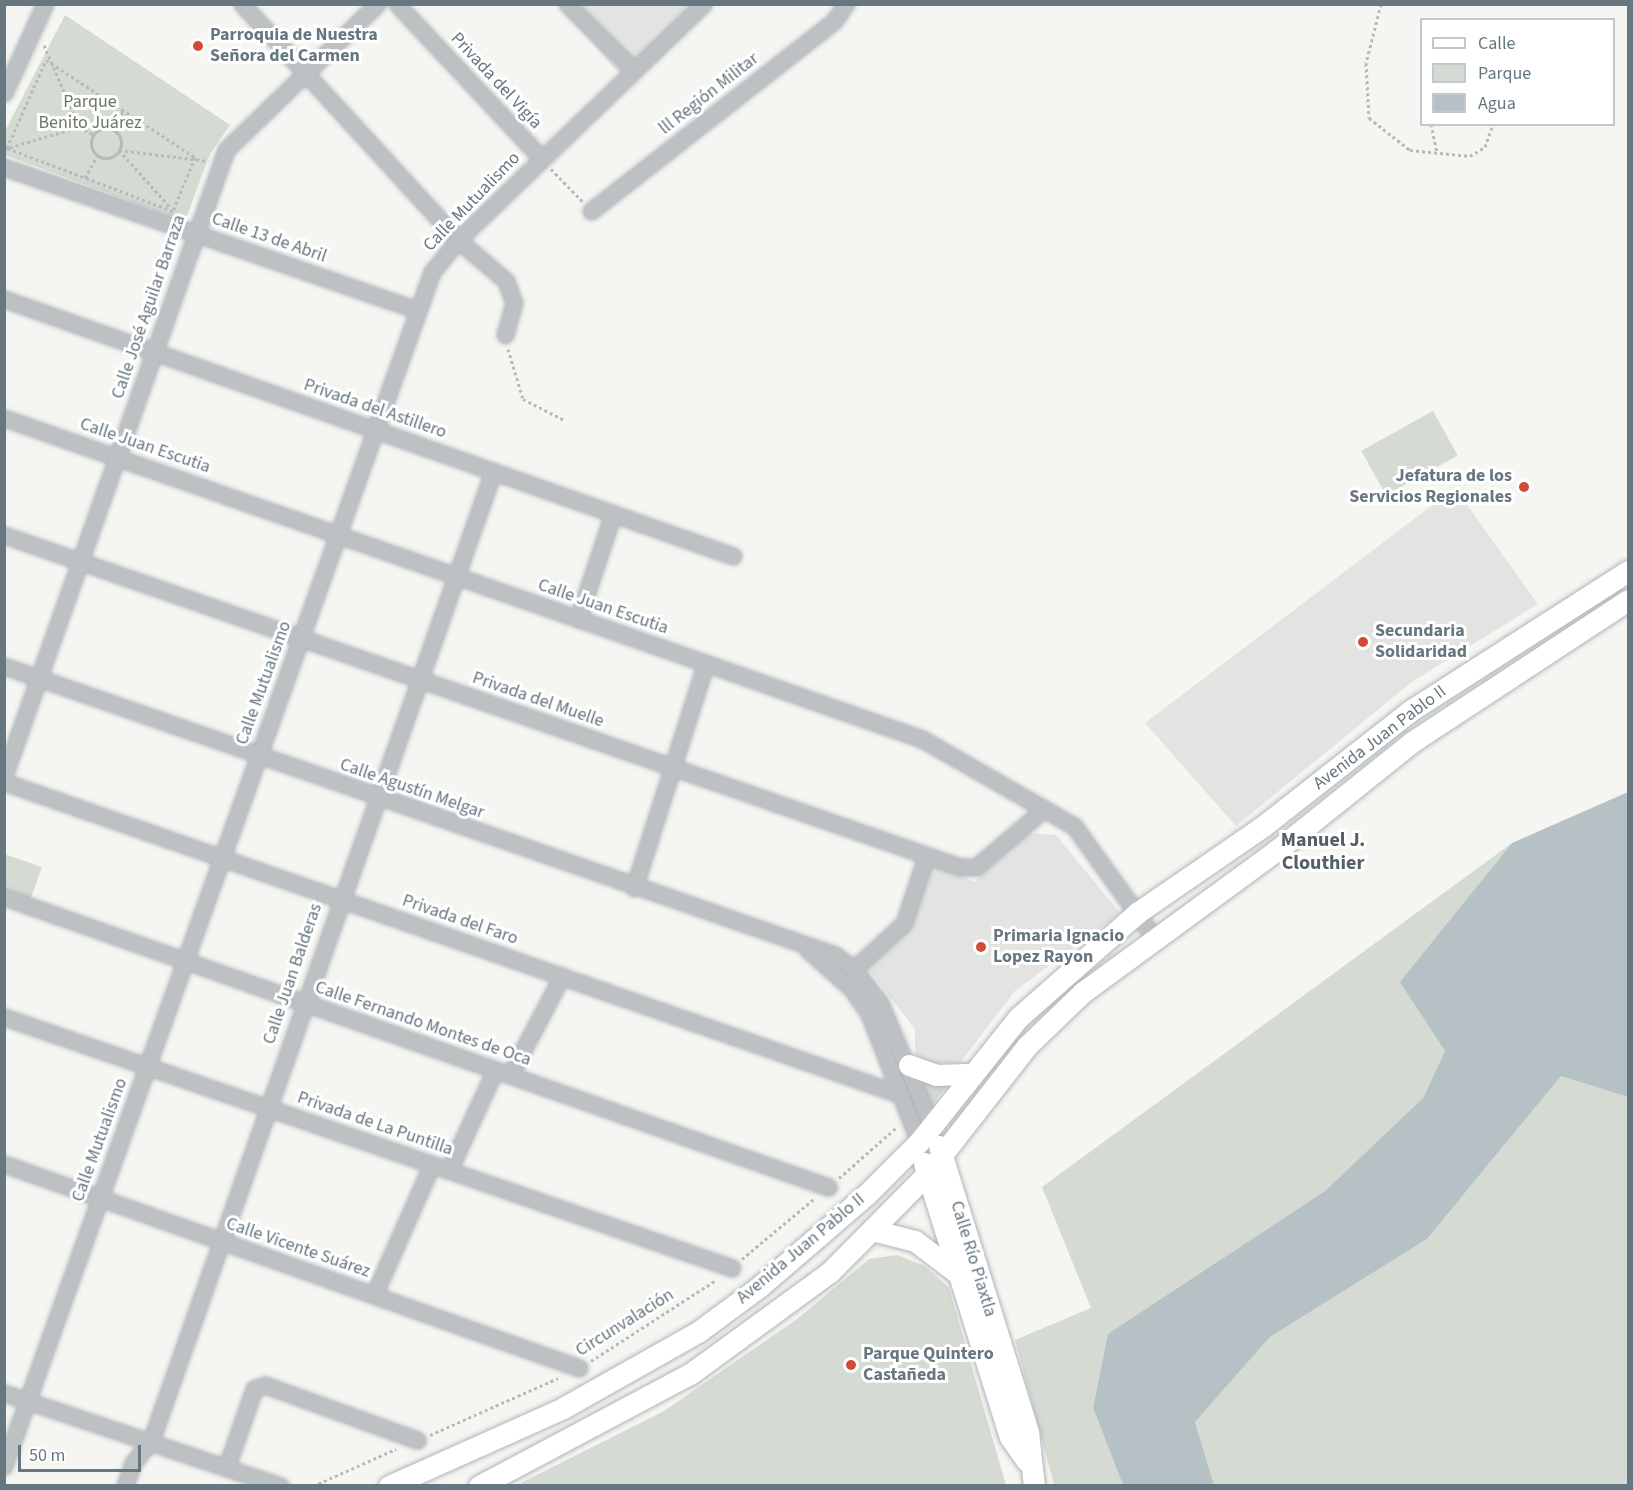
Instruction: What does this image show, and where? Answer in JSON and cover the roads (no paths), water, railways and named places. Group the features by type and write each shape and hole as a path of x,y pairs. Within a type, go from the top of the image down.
{"main road":[{"name":"Avenida Juan Pablo II","path":"389,1485 563,1408 698,1332 759,1287 926,1134 1018,1018 1137,914 1308,792 1410,711 1629,571"},
{"name":"Avenida Juan Pablo II","path":"479,1485 583,1432 744,1338 830,1272 927,1174 1049,1022 1412,742 1629,600"},
{"path":"1308,792 1322,813"},
{"path":"909,1065 936,1075 973,1074"},
{"name":"Calle Río Piaxtla","path":"926,1134 942,1156 1028,1432 1028,1461 1034,1485"},
{"name":"Calle Río Piaxtla","path":"926,1134 927,1174 1010,1437 1028,1461"},
{"path":"872,1230 915,1241 961,1276"},
{"path":"563,1408 583,1432"}],"street":[{"path":"4,93 42,9 25,4"},
{"path":"242,4 303,74 458,240 513,291 505,335"},
{"name":"Calle José Aguilar Barraza","path":"4,776 220,164 237,137 377,4"},
{"name":"Privada del Vigía","path":"397,4 542,159"},
{"path":"567,4 633,69"},
{"name":"Calle Mutualismo","path":"4,1466 432,272 458,240 703,4"},
{"name":"lll Región Militar","path":"591,211 834,21 846,4"},
{"name":"Calle 13 de Abril","path":"4,167 418,310"},
{"name":"Privada del Astillero","path":"4,299 733,556"},
{"name":"Calle Juan Escutia","path":"4,418 922,739 1074,826 1137,914"},
{"name":"Calle Juan Balderas","path":"124,1485 133,1463 151,1442 375,797 493,472"},
{"path":"579,619 613,514"},
{"name":"Privada del Muelle","path":"4,535 926,857 976,867 1044,809"},
{"path":"634,888 675,769 706,663"},
{"name":"Calle Agustín Melgar","path":"4,666 806,948 835,955 854,969 880,1002 909,1065 926,1134"},
{"name":"Privada del Faro","path":"4,782 902,1095"},
{"path":"854,969 904,923 926,857"},
{"name":"Calle Fernando Montes de Oca","path":"4,897 828,1187"},
{"path":"1137,914 1156,940"},
{"name":"Calle Agustín Melgar","path":"806,948 851,988 869,1014 910,1116 926,1134"},
{"path":"449,1170 503,1072 562,976"},
{"name":"Privada de La Puntilla","path":"4,1017 732,1268"},
{"name":"Calle Vicente Suárez","path":"4,1164 579,1368"},
{"path":"374,1295 432,1164"},
{"path":"227,1466 254,1389 265,1385 417,1440"},
{"path":"4,1393 281,1485"}],"water":[{"path":"1628,792 1628,1097 1561,1076 1427,1239 1270,1337 1195,1422 1214,1485 1123,1485 1093,1408 1108,1334 1325,1191 1423,1098 1445,1051 1400,982 1512,843"}],"place":[{"name":"Parroquia de Nuestra Señora del Carmen","path":"198,46"},
{"name":"Jefatura de los Servicios Regionales","path":"1524,487"},
{"name":"Secundaria Solidaridad","path":"1363,642"},
{"name":"Primaria Ignacio Lopez Rayon","path":"981,947"},
{"name":"Parque Quintero Castañeda","path":"851,1365"}],"district":[{"name":"Manuel J. Clouthier","path":"1323,852"}],"park label":[{"name":"Parque Benito Juárez","path":"90,113"}]}
